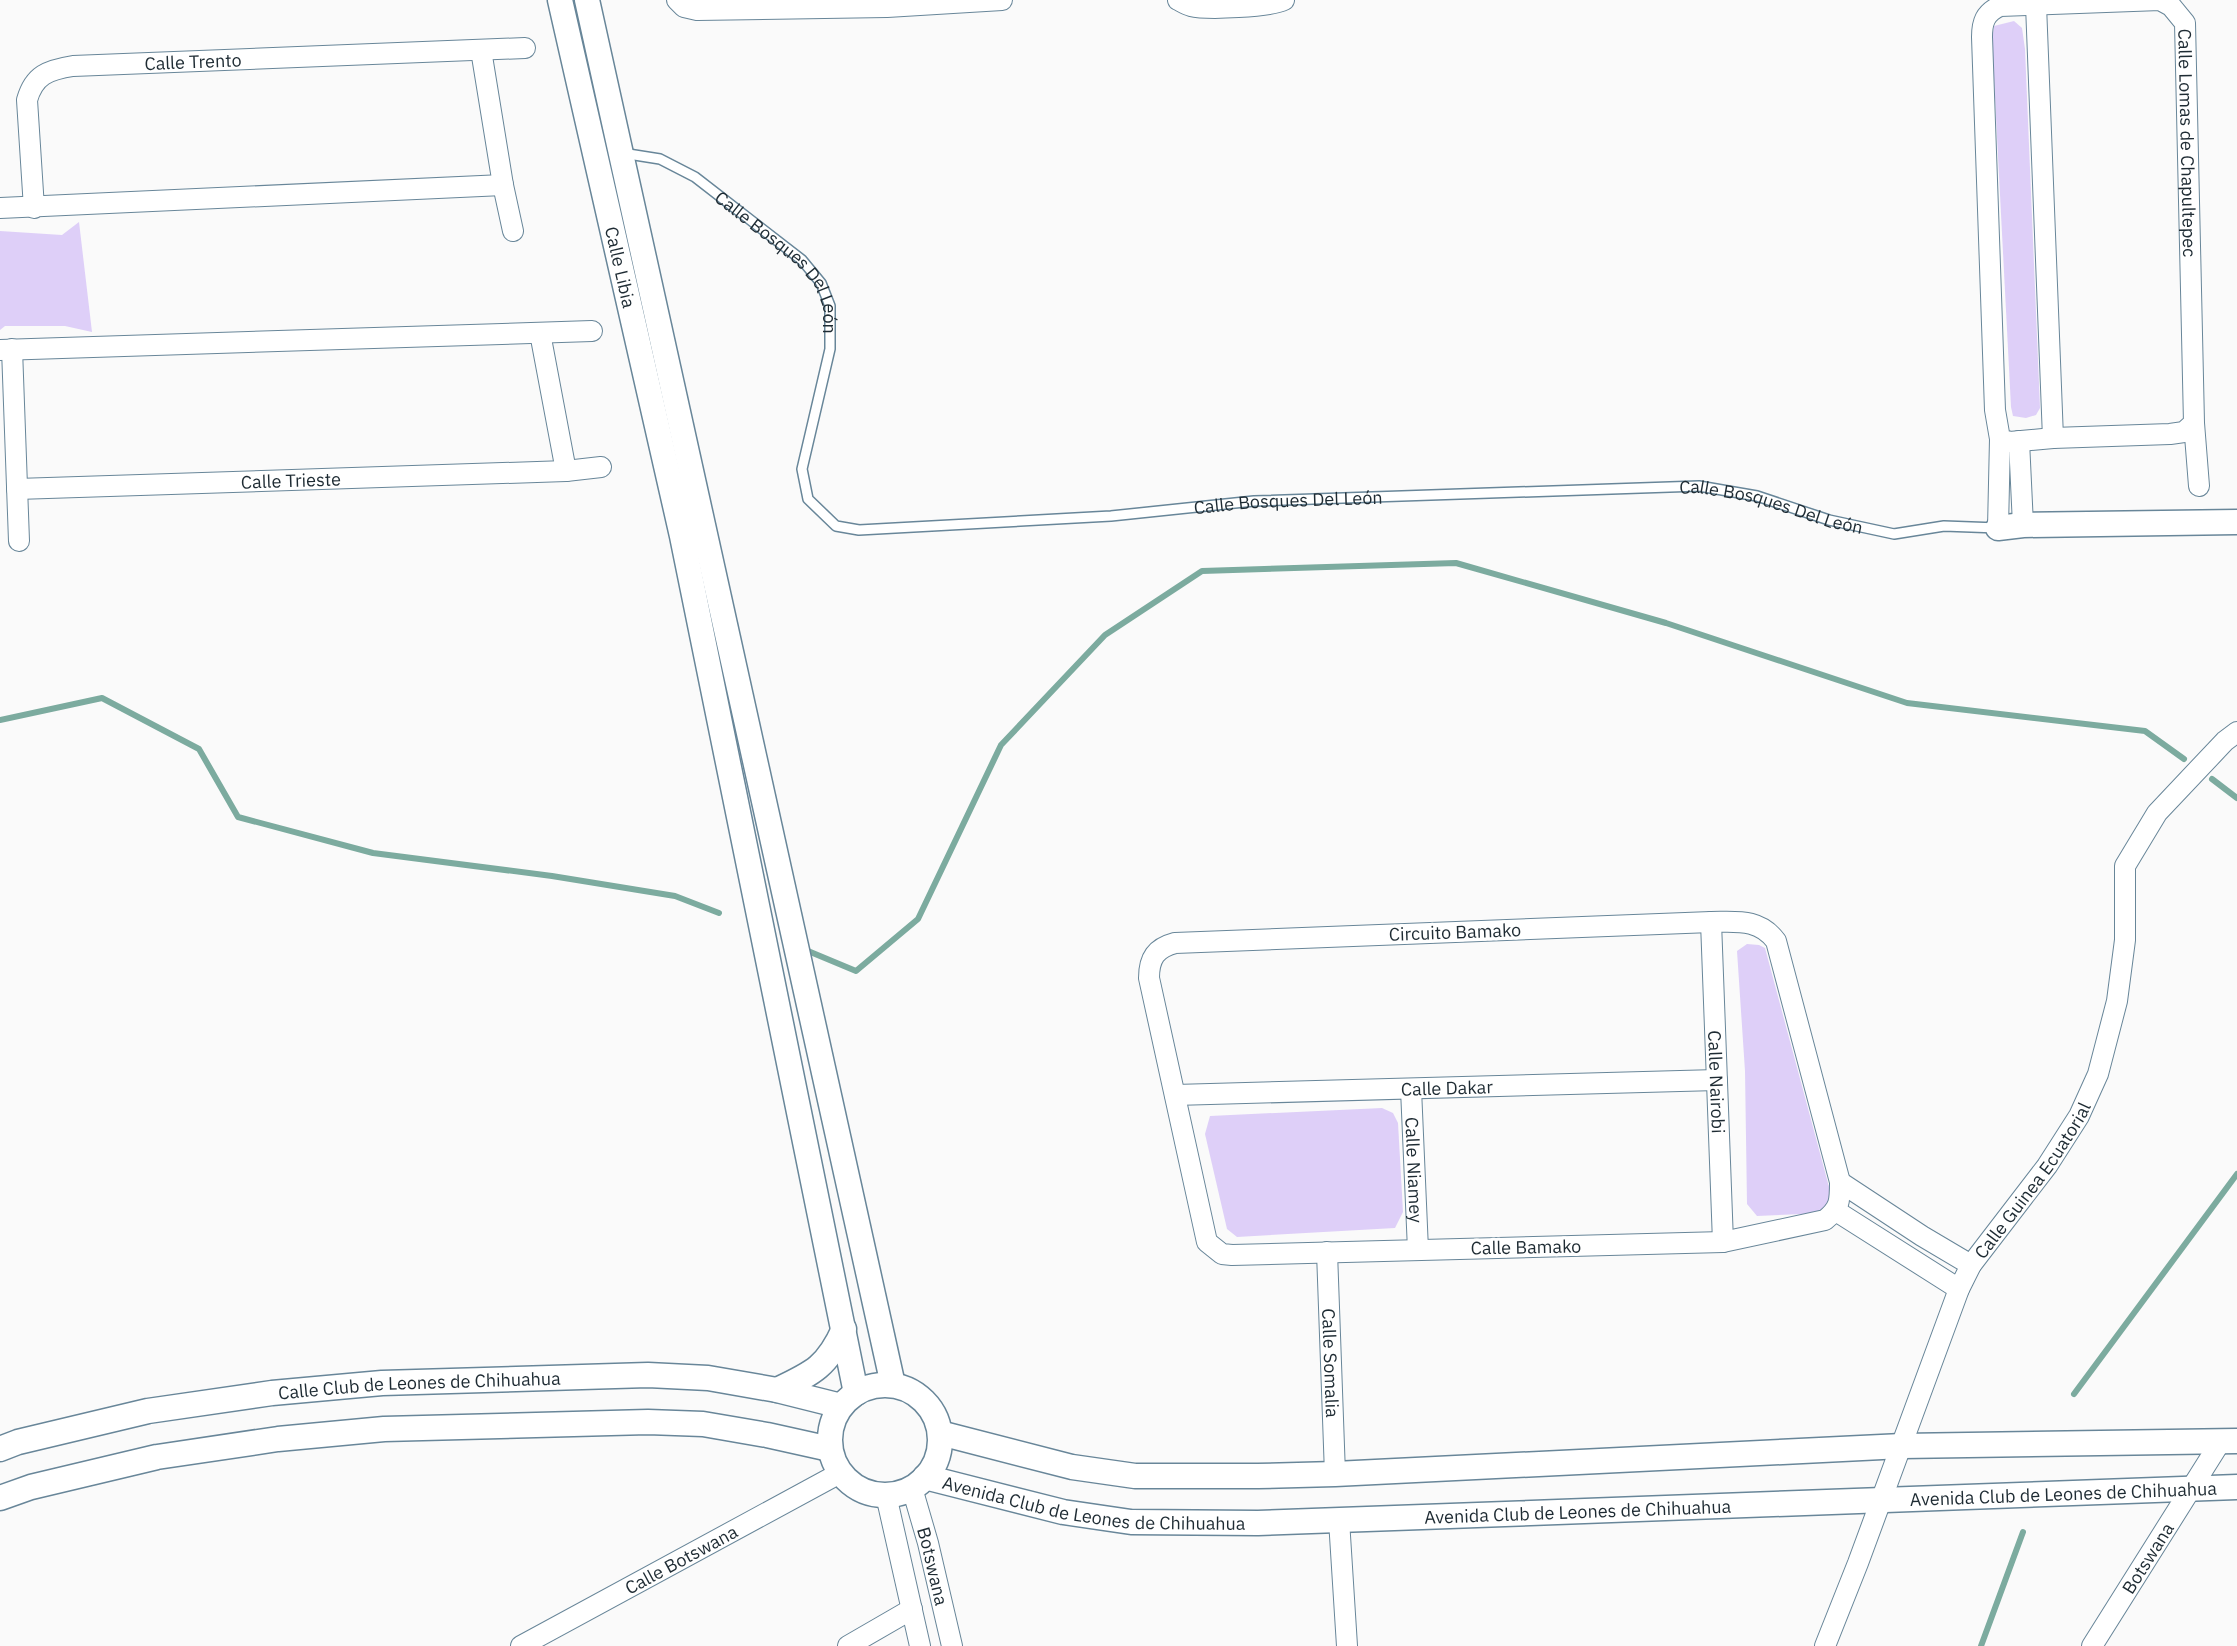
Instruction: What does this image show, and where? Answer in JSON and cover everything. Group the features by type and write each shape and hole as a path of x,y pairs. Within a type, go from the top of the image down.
{"street":[{"name":"Calle Libia","path":"560,0 682,536 844,1329 849,1400"},
{"name":"Calle Libia","path":"587,0 707,534 893,1385"},
{"path":"677,0 684,7 698,10 1002,0"},
{"path":"1178,0 1192,6 1215,7 1275,4 1284,0"},
{"name":"Calle Lomas de Chapultepec","path":"2023,525 2009,440 1995,410 1982,23 1986,15 2000,6 2160,0 2171,6 2185,23 2194,423 2199,486"},
{"path":"2036,5 2053,438"},
{"name":"Calle Trento","path":"34,208 27,100 31,86 42,76 57,68 525,48"},
{"path":"481,50 503,185 513,231"},
{"path":"0,208 503,185"},
{"path":"19,541 6,349 592,332"},
{"path":"540,333 566,471"},
{"path":"2009,440 2170,434 2184,432 2194,423"},
{"name":"Calle Lomas de Chapultepec","path":"1998,528 2009,440"},
{"name":"Calle Trieste","path":"17,489 566,471 601,466"},
{"name":"Calle Bosques Del León","path":"1998,528 2023,525 2237,522"},
{"name":"Calle Guinea Ecuatorial","path":"1825,1646 1902,1446 1959,1289 1971,1265 2047,1166 2079,1116 2098,1074 2118,1001 2125,940 2125,866 2157,813 2225,741 2237,732"},
{"name":"Circuito Bamako","path":"1154,954 1163,946 1175,943 1711,922 1745,922 1758,925 1770,932 1776,941 1840,1182"},
{"name":"Calle Nairobi","path":"1711,922 1723,1242"},
{"name":"Calle Bamako","path":"1154,954 1149,965 1149,978 1203,1233 1207,1242 1222,1254 1723,1242 1825,1220 1836,1211"},
{"name":"Calle Dakar","path":"1175,1095 1717,1080"},
{"name":"Calle Niamey","path":"1411,1089 1418,1250"},
{"path":"1840,1182 1971,1265"},
{"path":"1840,1182 1840,1197 1836,1211 1959,1289"},
{"name":"Calle Somalia","path":"1327,1252 1335,1473"},
{"path":"777,1390 817,1369 828,1360 844,1329"},
{"name":"Calle Club de Leones de Chihuahua","path":"0,1449 18,1442 148,1412 272,1393 382,1383 648,1375 708,1378 849,1400"},
{"path":"893,1385 910,1391 924,1401 934,1416 939,1433 937,1457 919,1482 886,1495 869,1493 853,1485 840,1473 830,1449 830,1434 834,1420 849,1400 874,1386 893,1385"},
{"path":"0,1498 31,1487 157,1457 278,1439 384,1429 648,1422 703,1424 830,1449"},
{"name":"Avenida Club de Leones de Chihuahua","path":"939,1433 1072,1467 1135,1476 1258,1476 1335,1473 1902,1446 2229,1441"},
{"name":"Botswana","path":"2092,1646 2191,1488 2229,1441"},
{"name":"Calle Botswana","path":"521,1646 840,1473"},
{"name":"Avenida Club de Leones de Chihuahua","path":"919,1482 1063,1512 1131,1522 1339,1520 2237,1487"},
{"name":"Botswana","path":"919,1482 928,1543 952,1646"},
{"name":"Botswana","path":"886,1495 920,1646"},
{"path":"1339,1520 1347,1646"},
{"path":"848,1646 912,1609"}],"lane":[{"name":"Calle Bosques Del León","path":"622,153 660,159 695,177 802,260 821,283 830,306 830,349 802,469 808,499 836,526 859,530 1100,516 1254,501 1699,486 1757,496 1829,520 1894,534 1944,526 1998,528"}],"shaded area":[{"path":"2014,21 2022,28 2025,49 2040,408 2036,415 2026,418 2013,416 2011,407 1992,40 1994,26"},
{"path":"79,222 92,332 65,326 5,326 0,330 0,231 62,235"},
{"path":"1747,944 1765,948 1832,1198 1826,1213 1757,1216 1747,1204 1745,1071 1737,951"},
{"path":"1382,1108 1393,1113 1398,1123 1403,1212 1395,1228 1237,1237 1227,1229 1205,1134 1210,1116"}],"waterway":[{"path":"808,951 856,971 918,919 1001,745 1105,635 1202,571 1456,563 1666,623 1907,703 2145,731 2184,759"},
{"path":"0,720 102,698 199,749 238,817 373,853 552,876 675,896 719,913"},
{"path":"2212,779 2237,798"},
{"path":"2074,1394 2237,1174"},
{"path":"1981,1646 2023,1532"}]}
